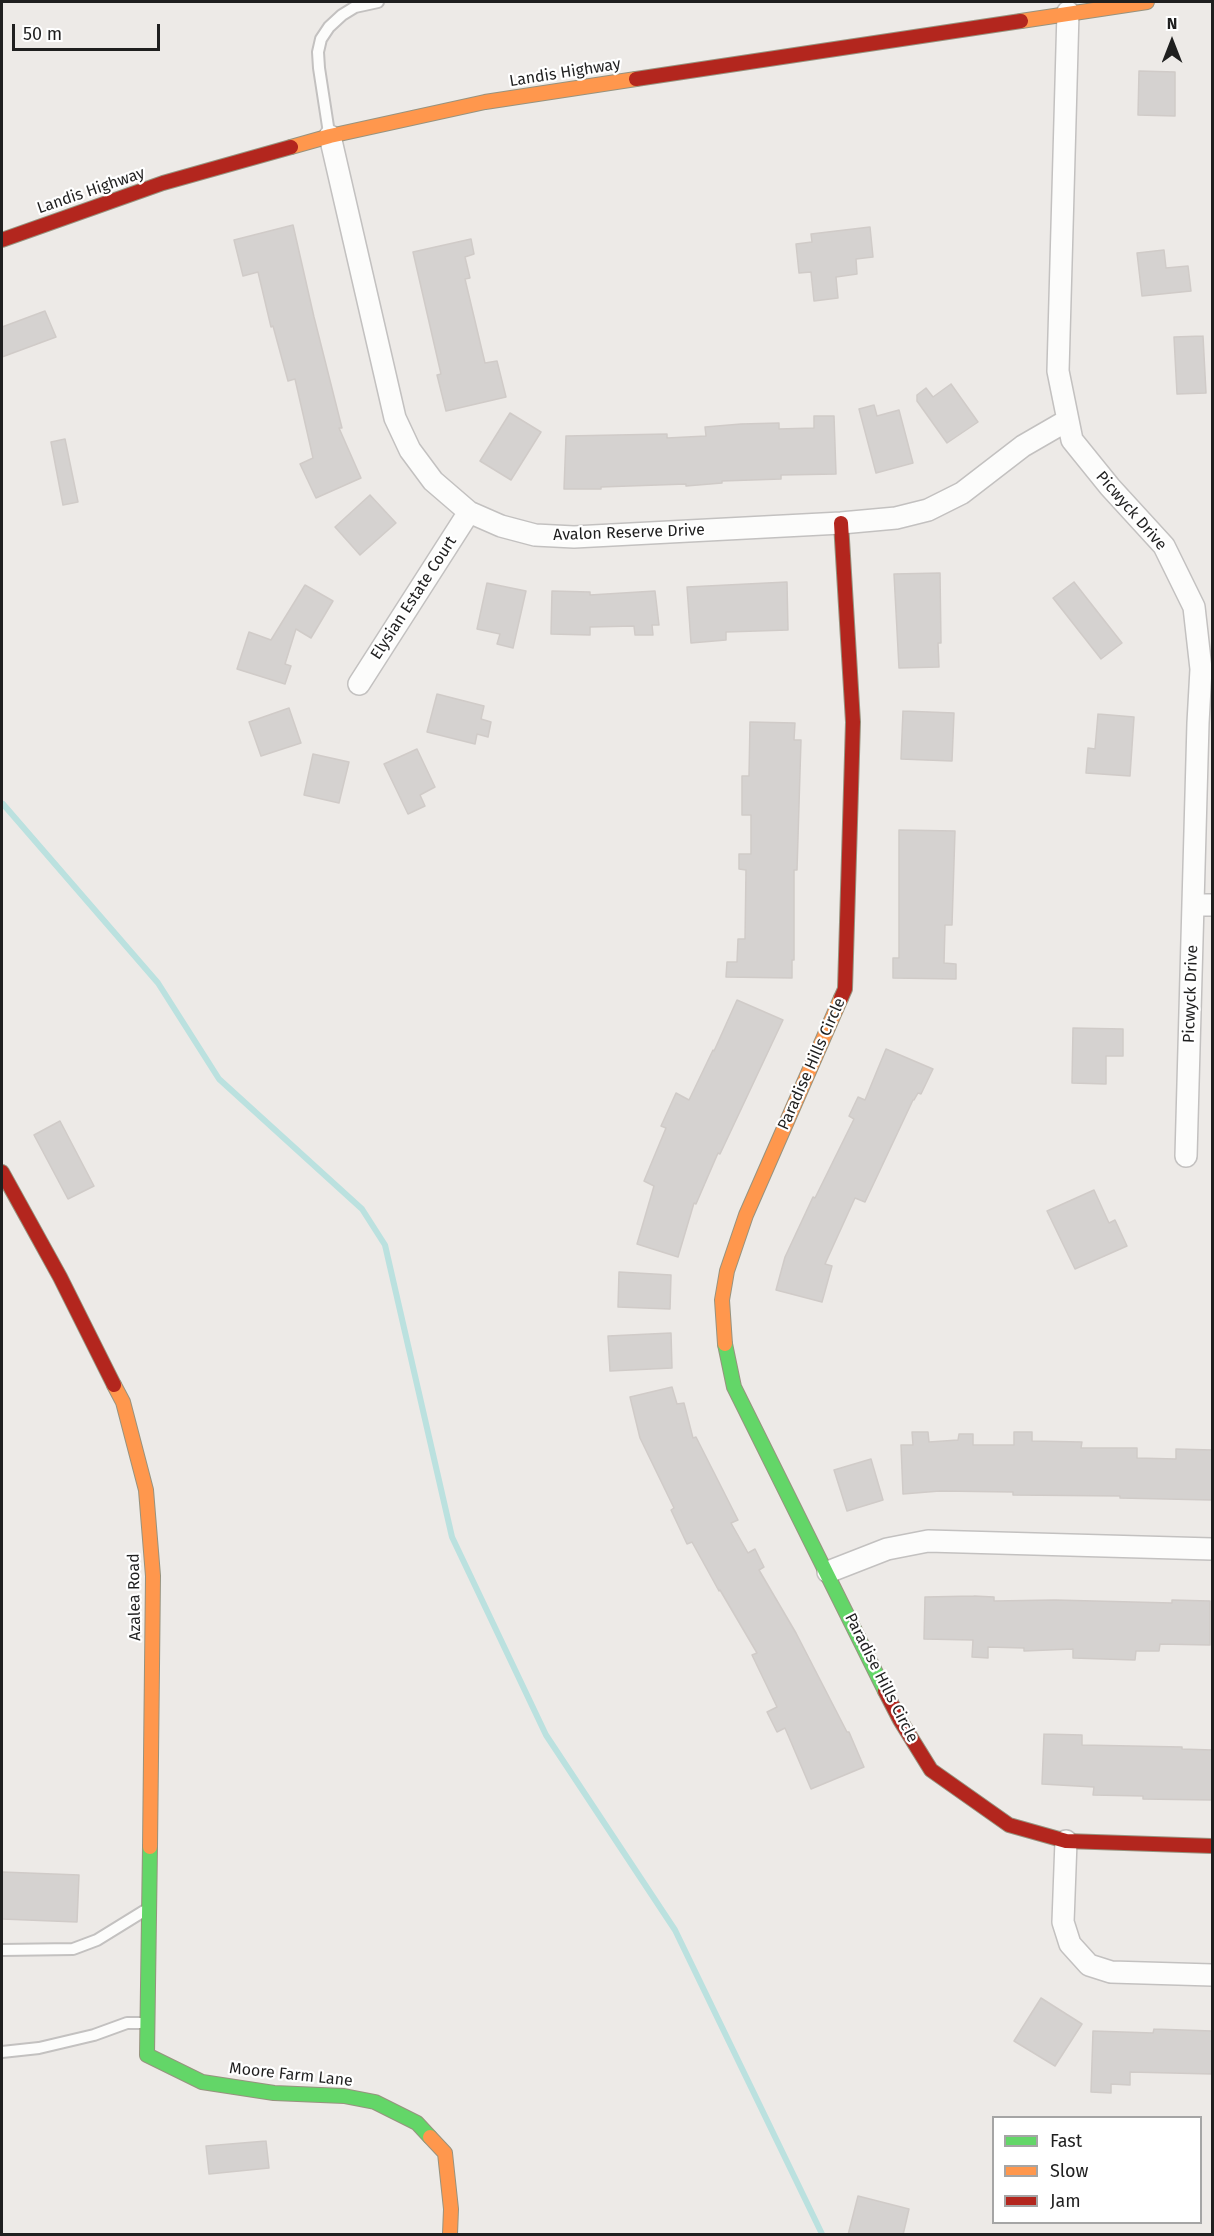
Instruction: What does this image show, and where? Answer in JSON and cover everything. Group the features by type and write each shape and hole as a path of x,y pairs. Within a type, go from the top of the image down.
{"street":[{"name":"Landis Highway","path":"2,240 163,183 330,136 516,97 1068,12 1147,2"},
{"name":"Picwyck Drive","path":"1068,12 1058,371 1072,440 1110,487 1164,546 1194,607 1202,669 1203,905 1186,1156"},
{"name":"Avalon Reserve Drive","path":"330,136 395,418 410,450 433,481 469,512 501,526 535,535 574,537 896,518 928,510 962,493 1023,446 1068,420"},
{"name":"Elysian Estate Court","path":"359,684 469,512"},
{"name":"Paradise Hills Circle","path":"841,523 853,722 845,989 734,1247 722,1299 726,1354 734,1387 900,1720 932,1770 1009,1825 1066,1842 1212,1846"},
{"name":"Azalea Road","path":"2,1172 60,1277 123,1402 146,1490 153,1576 147,2055"},
{"path":"828,1572 887,1549 928,1541 1212,1549"},
{"path":"1066,1842 1063,1922 1070,1944 1089,1965 1111,1972 1212,1975"},
{"name":"Moore Farm Lane","path":"147,2055 202,2082 274,2093 344,2096 375,2102 417,2123 445,2153 451,2209 450,2235"}],"lane":[{"path":"330,136 319,68 318,52 321,39 329,27 342,15 355,7 378,2"},
{"path":"2,1950 73,1948 97,1940 149,1908"},
{"path":"2,2052 39,2048 94,2035 127,2023 147,2022"}],"building":[{"path":"1139,71 1175,72 1175,116 1138,115"},
{"path":"293,225 342,428 339,428 361,478 316,498 300,464 313,458 295,379 288,381 273,326 271,327 258,272 243,276 234,240"},
{"path":"870,227 873,257 856,259 857,274 836,277 838,298 814,301 811,272 799,273 796,244 812,242 811,234"},
{"path":"471,239 474,254 465,257 470,278 465,279 485,363 497,361 506,397 446,411 437,375 441,374 413,252"},
{"path":"1164,250 1166,268 1188,266 1191,291 1142,296 1137,253"},
{"path":"45,311 56,337 2,357 2,327"},
{"path":"1203,336 1206,393 1177,394 1174,337"},
{"path":"951,384 978,422 947,443 917,401 917,395 926,388 933,397"},
{"path":"874,405 877,416 899,410 913,463 876,473 859,409"},
{"path":"510,413 541,432 511,480 480,461"},
{"path":"814,416 834,416 836,474 781,475 781,479 722,481 722,483 686,486 686,484 564,489 566,436 667,434 667,438 706,436 705,427 741,424 779,423 779,429 814,428"},
{"path":"65,439 78,502 63,505 51,442"},
{"path":"370,495 396,523 360,555 335,527"},
{"path":"940,573 939,667 899,668 894,574"},
{"path":"787,582 788,630 726,632 726,640 691,643 687,587"},
{"path":"1074,582 1122,643 1101,659 1053,598"},
{"path":"487,583 526,591 513,648 497,644 500,634 477,629"},
{"path":"305,585 333,601 311,638 296,629 285,664 291,666 285,684 237,669 249,632 271,640"},
{"path":"552,591 590,592 590,595 655,591 659,625 652,625 653,635 635,635 634,626 590,627 590,635 551,634"},
{"path":"437,694 484,706 481,719 491,722 488,737 477,734 475,744 427,732"},
{"path":"289,708 301,743 261,756 249,722"},
{"path":"903,711 954,713 952,761 901,759"},
{"path":"1098,714 1134,717 1130,776 1086,773 1088,748 1095,749"},
{"path":"750,722 795,723 794,740 801,740 797,870 794,870 792,978 726,977 727,962 737,962 738,939 745,939 746,870 739,869 739,854 751,854 751,815 742,815 742,776 749,776"},
{"path":"417,749 435,787 420,795 425,806 408,814 384,764"},
{"path":"313,754 349,762 339,803 304,795"},
{"path":"899,830 955,831 952,925 945,925 944,963 956,964 956,979 893,978 893,958 899,958"},
{"path":"737,1000 783,1020 720,1154 718,1153 696,1204 694,1203 678,1257 637,1244 654,1186 644,1181 666,1128 661,1126 676,1093 689,1100"},
{"path":"1073,1028 1123,1029 1123,1056 1106,1056 1106,1084 1072,1083"},
{"path":"886,1049 933,1069 921,1094 918,1093 913,1100 865,1202 855,1198 825,1264 832,1266 822,1302 776,1290 785,1257 854,1119 849,1116 858,1097 865,1100"},
{"path":"60,1121 94,1186 68,1199 34,1135"},
{"path":"1094,1190 1109,1223 1115,1220 1127,1246 1075,1269 1047,1211"},
{"path":"619,1272 671,1275 670,1309 618,1307"},
{"path":"671,1333 672,1368 610,1371 608,1336"},
{"path":"672,1387 677,1404 684,1403 693,1438 696,1437 738,1520 731,1523 748,1553 755,1549 764,1567 759,1570 849,1732 864,1767 811,1789 785,1728 777,1732 767,1712 777,1707 752,1655 757,1653 692,1542 687,1544 671,1510 674,1508 640,1438 630,1397"},
{"path":"912,1432 928,1432 929,1442 958,1440 959,1434 973,1434 973,1445 1014,1445 1014,1432 1032,1432 1032,1441 1082,1442 1081,1448 1137,1448 1137,1458 1176,1459 1176,1449 1212,1450 1212,1500 1013,1495 1013,1492 940,1491 903,1494 901,1445 913,1445"},
{"path":"871,1459 883,1500 847,1511 834,1470"},
{"path":"925,1597 994,1597 994,1601 1172,1603 1172,1600 1210,1601 1210,1645 1160,1644 1159,1651 1136,1651 1135,1660 1073,1658 1073,1649 1024,1651 1024,1648 988,1647 988,1658 972,1657 973,1640 924,1639"},
{"path":"1044,1734 1082,1735 1082,1745 1182,1747 1182,1749 1212,1750 1212,1800 1143,1799 1143,1796 1093,1795 1094,1787 1042,1784"},
{"path":"2,1872 79,1875 77,1922 2,1919"},
{"path":"1041,1998 1082,2024 1055,2066 1014,2041"},
{"path":"1154,2029 1212,2031 1212,2074 1130,2072 1130,2085 1111,2084 1111,2093 1091,2092 1093,2031 1153,2033"},
{"path":"266,2141 269,2168 209,2174 206,2146"},
{"path":"858,2196 909,2209 903,2235 848,2235"}],"waterway":[{"path":"3,804 158,983 219,1079 362,1209 385,1245 452,1537 546,1735 675,1930 822,2234"}],"traffic: fast":[{"path":"725,1344 734,1387 885,1691"},
{"path":"150,1847 147,2055 202,2082 274,2093 344,2096 375,2102 417,2123 430,2137"}],"traffic: slow":[{"path":"1021,21 1147,2"},
{"path":"291,147 330,136 485,102 636,79"},
{"path":"725,1344 722,1300 727,1271 746,1215 841,998"},
{"path":"114,1385 123,1402 146,1490 153,1576 150,1847"},
{"path":"430,2137 445,2153 451,2209 450,2234"}],"traffic: jam":[{"path":"636,79 1021,21"},
{"path":"2,240 163,183 291,147"},
{"path":"841,523 853,722 845,989 841,998"},
{"path":"2,1172 60,1277 114,1385"},
{"path":"885,1691 931,1770 1009,1825 1066,1841 1212,1846"}]}
